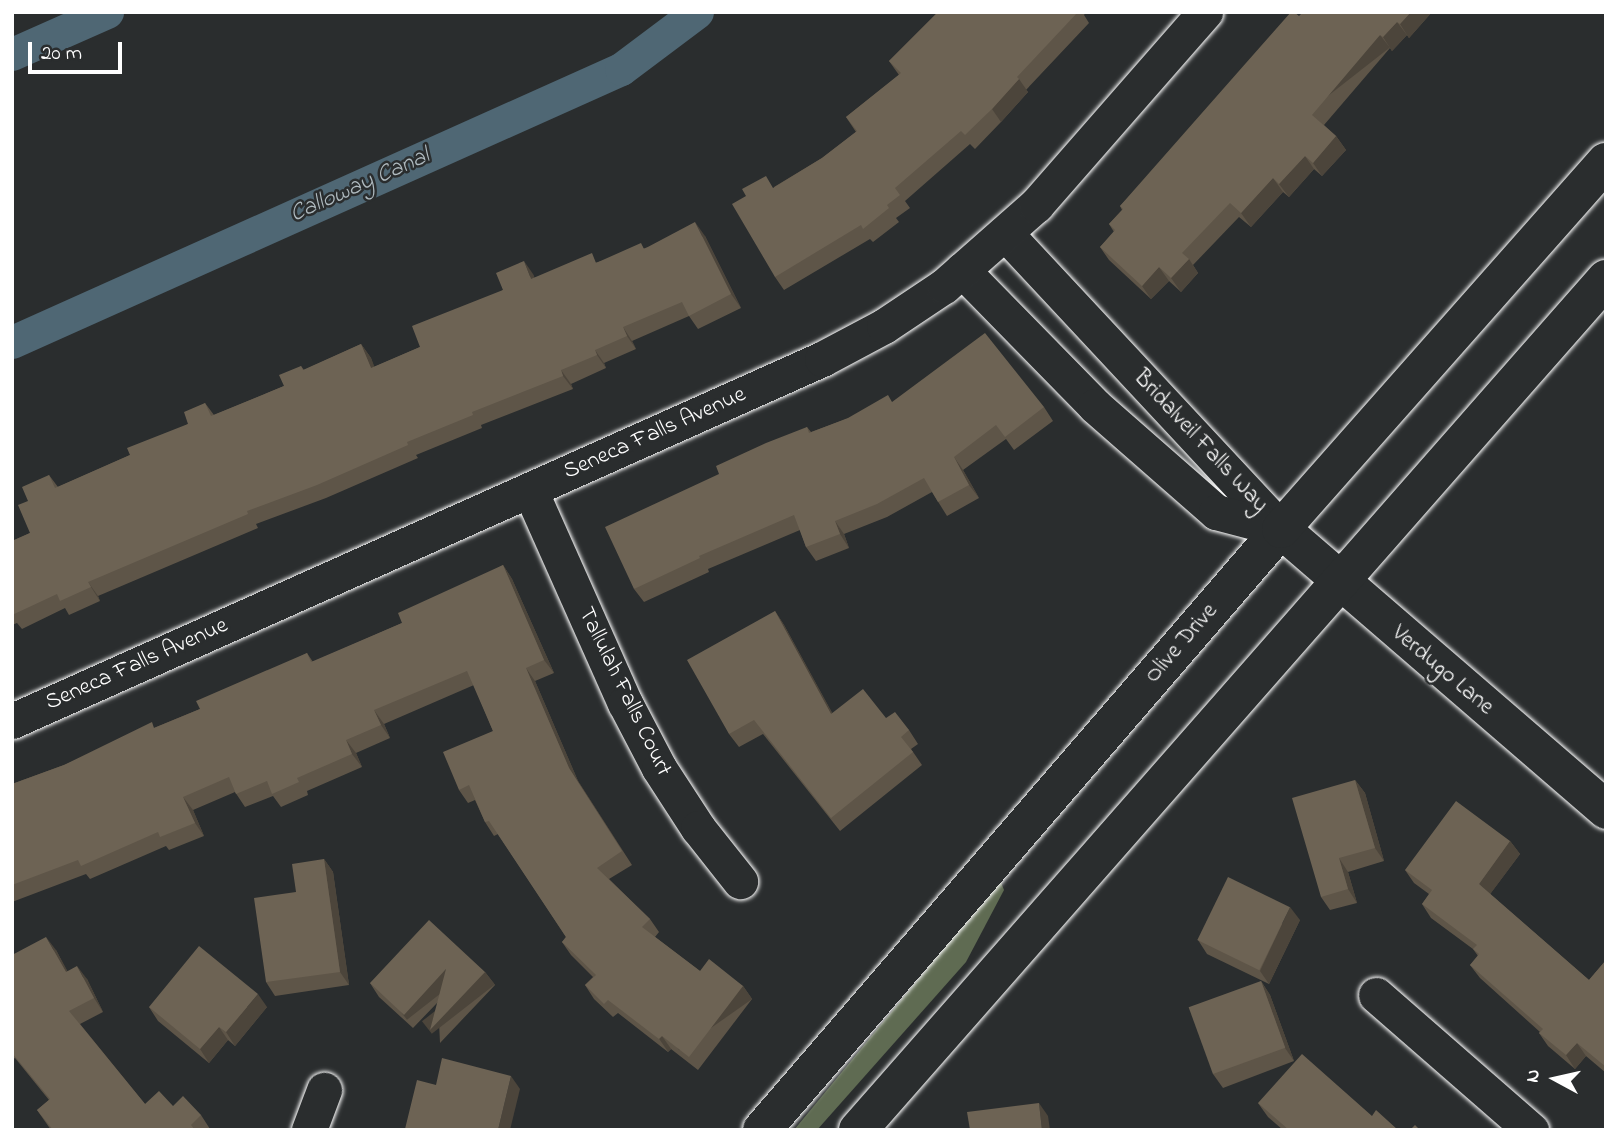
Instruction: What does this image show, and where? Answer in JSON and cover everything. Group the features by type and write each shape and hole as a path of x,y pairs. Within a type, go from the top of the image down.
{"main road":[{"name":"Olive Drive","path":"762,1130 1281,529 1606,162"},
{"path":"858,1130 1606,279"},
{"name":"Verdugo Lane","path":"1281,529 1338,582 1606,810"}],"street":[{"name":"Seneca Falls Avenue","path":"12,722 822,359 884,326 962,270 1036,205 1205,12"},
{"name":"Bridalveil Falls Way","path":"1005,233 1281,529"},
{"name":"Bridalveil Falls Way","path":"962,270 1096,406 1216,512 1281,529"},
{"name":"Tallulah Falls Court","path":"530,490 625,703 659,768 698,828 740,881"},
{"path":"1376,995 1531,1130"},
{"path":"309,1130 324,1090"}],"green space":[{"path":"1000,880 1004,890 966,962 817,1130 794,1130"}],"building":[{"path":"938,12 1078,12 1017,77 1019,79 992,109 965,135 961,131 895,188 900,195 887,205 889,208 863,229 861,225 775,277 732,204 746,196 742,189 766,176 773,188 822,158 857,131 846,117 901,73 889,61"},
{"path":"1291,12 1299,16 1303,12 1411,12 1383,37 1380,35 1312,115 1336,136 1313,163 1305,156 1279,184 1273,178 1241,213 1230,203 1182,253 1189,259 1171,278 1159,267 1142,286 1100,247 1115,230 1109,224 1123,209 1120,206"},
{"path":"695,222 731,294 689,316 682,302 623,327 627,336 595,350 597,355 561,370 563,376 472,412 473,415 407,442 408,445 317,485 247,511 248,514 88,582 91,587 60,601 57,594 12,615 12,541 30,533 18,505 28,501 22,487 49,475 55,488 130,455 127,448 188,424 184,412 205,403 211,416 284,386 279,375 301,366 303,370 361,344 371,368 420,347 412,326 503,290 496,273 524,261 531,279 592,253 596,263 641,243 644,249"},
{"path":"985,333 1044,407 1005,437 996,425 954,457 969,485 938,502 924,478 877,504 835,521 840,534 806,547 794,515 699,556 700,558 634,589 605,527 719,474 716,466 766,443 807,427 809,433 848,418 888,395 892,402"},
{"path":"503,565 544,660 526,668 569,768 622,851 597,868 650,919 642,927 700,971 709,959 743,986 689,1057 662,1036 659,1039 608,1000 604,1004 585,985 596,975 562,942 566,937 489,821 485,822 469,785 459,790 443,752 493,731 467,671 374,710 381,725 346,740 352,754 297,778 299,782 272,794 267,781 236,794 229,777 183,797 195,823 160,837 158,832 81,866 78,860 12,885 12,784 64,765 152,722 154,728 200,709 196,701 307,653 311,662 402,623 398,613"},
{"path":"775,611 831,714 863,689 886,718 895,712 909,730 901,737 913,752 831,818 754,720 729,734 687,660"},
{"path":"1355,780 1375,848 1339,858 1348,889 1321,897 1292,798"},
{"path":"1456,801 1510,841 1479,884 1589,980 1606,960 1606,1067 1577,1043 1566,1055 1539,1033 1543,1029 1470,965 1479,954 1473,949 1477,945 1422,904 1432,890 1405,870"},
{"path":"324,859 340,972 266,982 254,898 296,892 292,864"},
{"path":"1228,877 1290,907 1259,970 1197,940"},
{"path":"429,920 485,972 430,1030 446,969 404,1015 370,983"},
{"path":"46,937 66,972 77,966 94,998 69,1011 145,1104 159,1091 173,1106 183,1096 201,1115 191,1125 195,1130 53,1130 37,1110 50,1099 12,1053 12,955"},
{"path":"199,946 258,994 226,1032 219,1027 200,1049 149,1007"},
{"path":"1261,981 1285,1048 1213,1074 1189,1007"},
{"path":"1302,1054 1372,1116 1376,1110 1398,1130 1289,1130 1258,1103"},
{"path":"442,1058 511,1076 498,1130 405,1129 417,1080 436,1085"},
{"path":"1039,1103 1042,1130 970,1130 967,1112"}],"waterway":[{"path":"12,54 107,12"},
{"name":"Calloway Canal","path":"12,342 621,69 697,12"}]}
